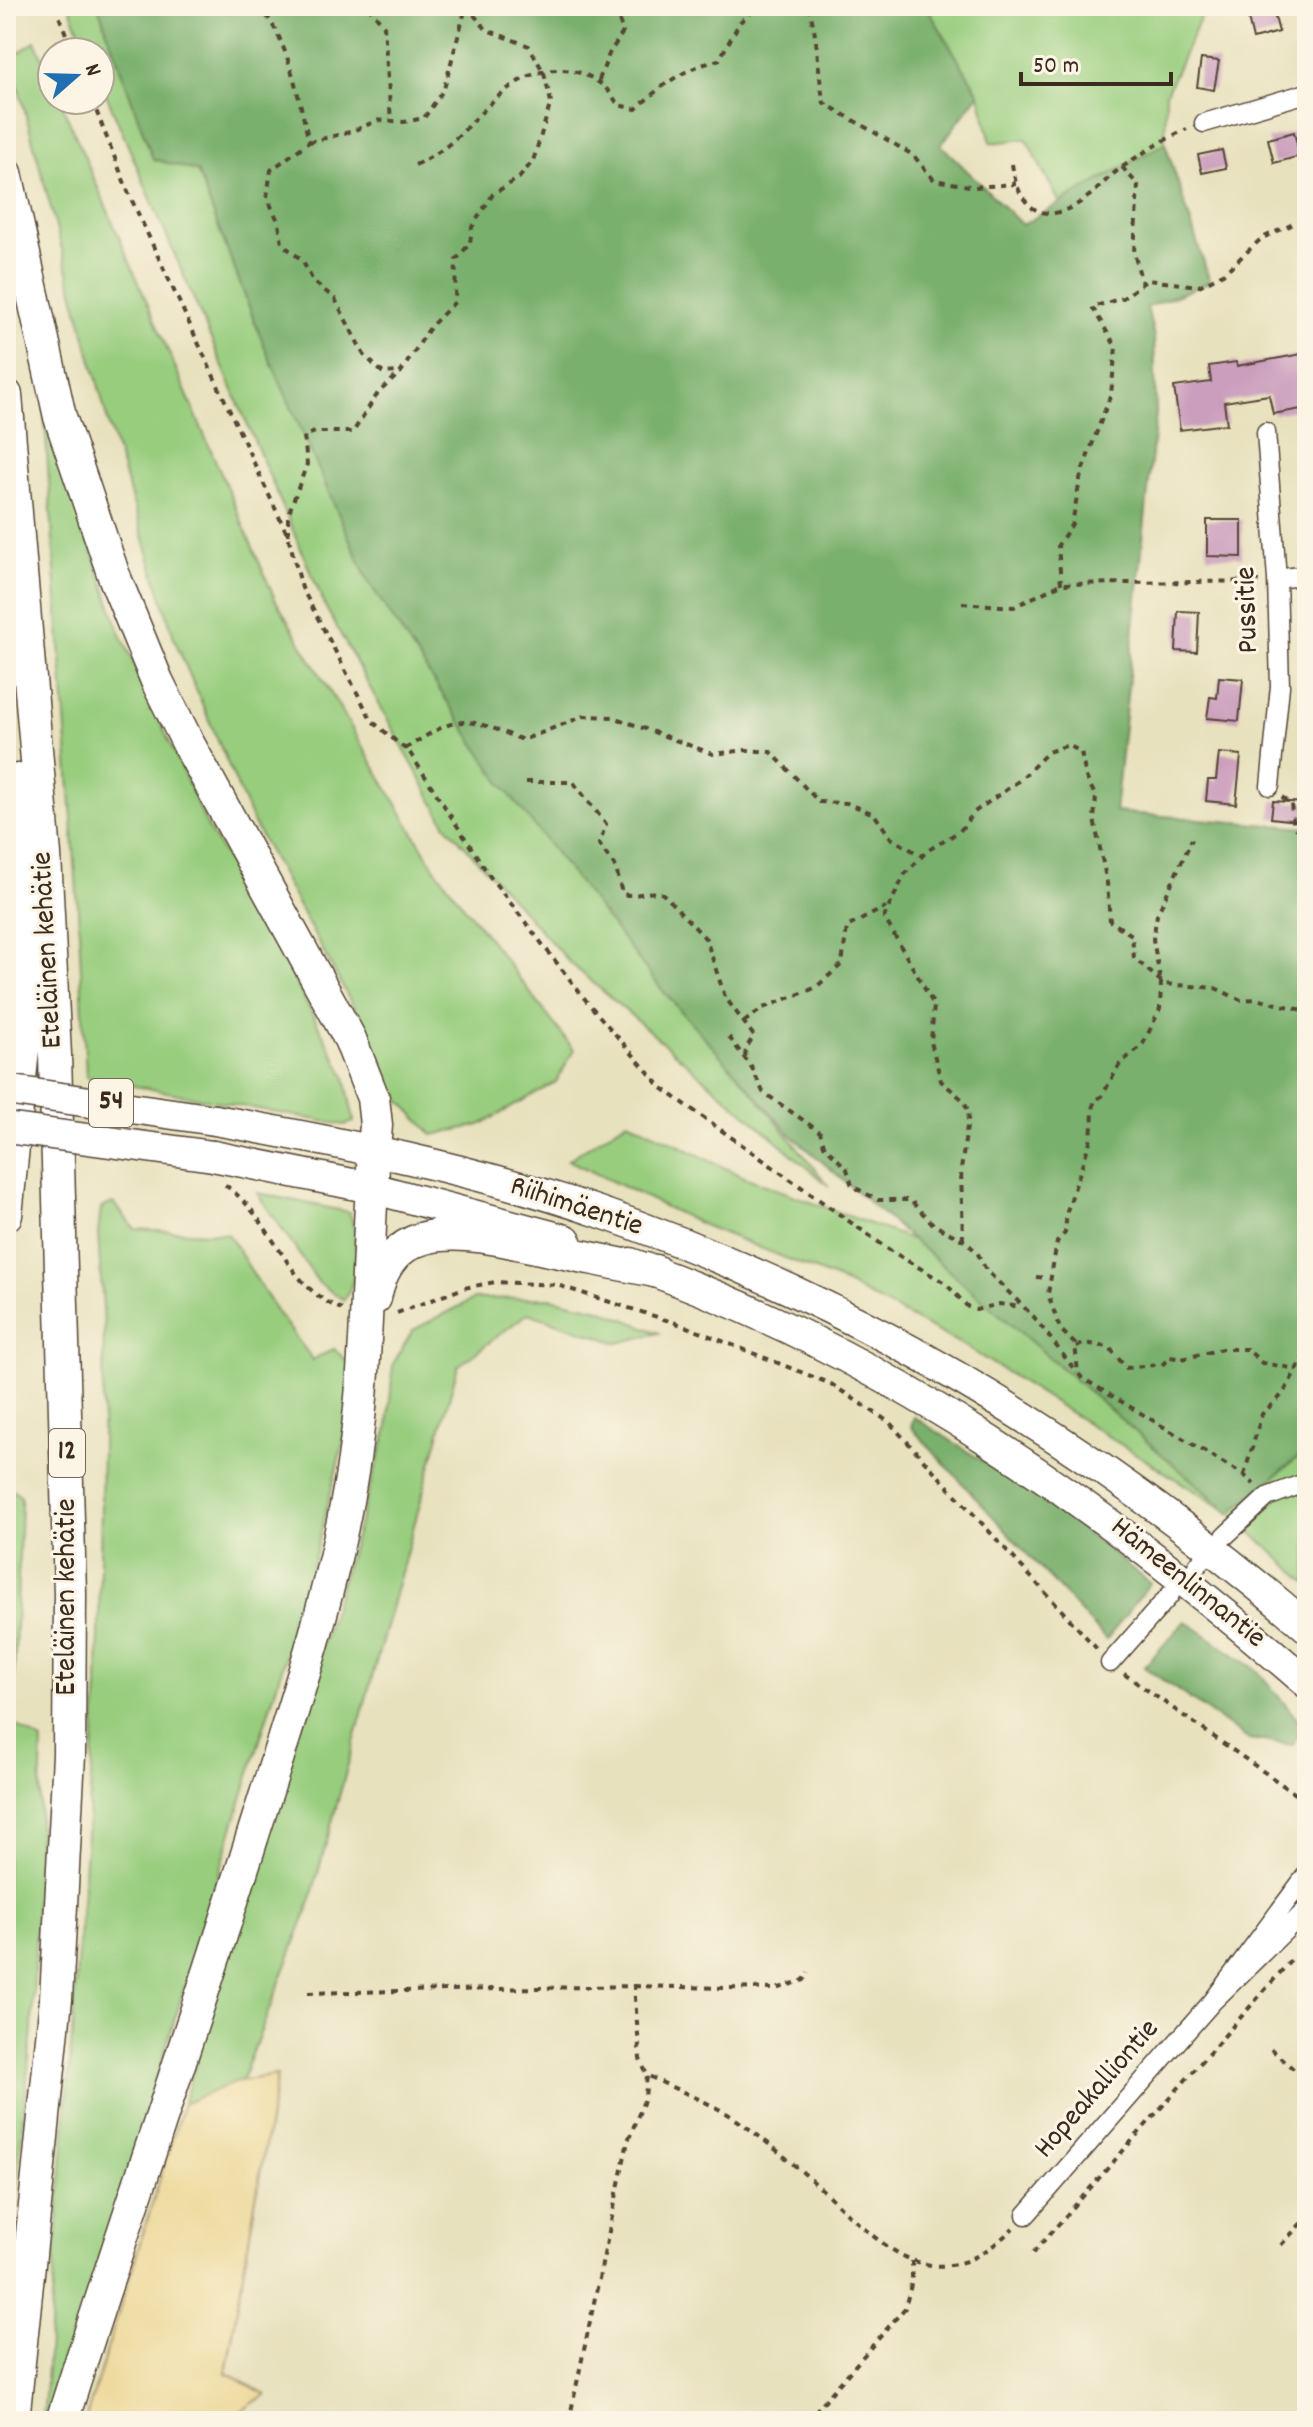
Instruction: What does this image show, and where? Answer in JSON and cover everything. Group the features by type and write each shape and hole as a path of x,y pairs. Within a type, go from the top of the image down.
{"highway":[{"path":"6,173 60,417 109,564 157,681 363,1067 373,1098 369,1320 360,1429 347,1505 299,1690 62,2421"},
{"name":"12","path":"6,395 13,485"},
{"path":"6,1215 18,1116 23,1034 13,485"},
{"name":"Eteläinen kehätie","path":"13,485 33,689 55,1055 70,1593 69,1755 56,1999 13,2421"},
{"path":"369,1320 382,1272 394,1256 408,1244 444,1233 485,1236 655,1271"}],"main road":[{"name":"Riihimäentie","path":"6,1090 215,1120 374,1149 595,1211 756,1274 918,1353 1032,1420 1097,1464"},
{"name":"Riihimäentie","path":"6,1128 217,1169 372,1188 504,1222 655,1271 842,1354 938,1406 1065,1488"},
{"name":"Hämeenlinnantie","path":"1097,1464 1307,1627"},
{"name":"Hämeenlinnantie","path":"1065,1488 1169,1567 1307,1683"}],"street":[{"path":"1204,123 1307,93"},
{"name":"Pussitie","path":"1266,432 1277,579 1280,686 1270,786"},
{"path":"1277,579 1307,575"},
{"path":"1225,1536 1267,1497 1307,1482"},
{"path":"1110,1663 1170,1595"},
{"name":"Hopeakalliontie","path":"1212,2002 1307,1874"},
{"name":"Hopeakalliontie","path":"1026,2215 1212,2002 1307,1909"}],"path":[{"path":"55,6 67,36"},
{"path":"258,6 268,15 287,63 309,142"},
{"path":"368,6 384,26 391,121"},
{"path":"401,372 383,373 364,355 335,299 313,281 302,260 282,244 279,223 267,197 271,170 309,142 350,132 379,120 424,118 444,89 466,6"},
{"path":"288,536 288,515 307,464 304,436 315,432 353,432 378,393 401,372 431,326 455,302 456,260 470,243 472,227 493,194 519,178 533,161 551,102 544,73 529,46 487,30 466,6"},
{"path":"599,81 609,54 623,32 614,6"},
{"path":"415,165 440,154 517,82 562,68 592,76 610,90 618,105 636,109 668,81 696,65 719,60 740,22 759,6"},
{"path":"808,6 818,35 824,103 913,155 934,180 975,187 1016,184"},
{"path":"98,116 129,194 288,536 302,588 372,721 405,749 491,878 588,1003 662,1088 891,1251 945,1283 968,1307 976,1310 999,1304 1021,1307"},
{"path":"1012,164 1016,184 1029,207 1041,214 1065,211 1122,167 1177,134 1204,123"},
{"path":"1122,167 1138,185 1134,252 1142,284"},
{"path":"1061,584 1058,545 1072,524 1081,474 1111,394 1116,347 1092,307 1123,298 1147,280 1199,286 1223,274 1262,238 1307,218"},
{"path":"962,603 1014,607 1061,584 1277,579"},
{"path":"405,749 437,728 459,720 477,721 523,740 584,716 613,717 713,754 746,750 771,752 819,802 847,803 874,814 891,838 922,856"},
{"path":"963,1240 960,1173 969,1112 963,1100 941,1081 931,1042 934,1005 885,923 886,907 905,874 922,856 960,831 973,813 1013,786 1048,752 1074,746 1081,752 1086,777 1096,797 1094,819 1107,883 1110,921 1132,935 1134,958 1161,980 1215,988 1241,1000 1256,999 1307,1011"},
{"path":"526,782 573,782 606,824 599,844 616,868 618,889 622,894 635,898 657,892 672,900 706,939 725,997 754,1036 746,1048 745,1060"},
{"path":"1270,786 1291,804 1294,827 1307,834"},
{"path":"1059,1347 1060,1329 1048,1294 1048,1278 1057,1242 1065,1233 1067,1211 1091,1138 1094,1101 1102,1096 1120,1064 1143,1044 1160,1009 1161,980 1153,939 1157,915 1192,839"},
{"path":"744,1022 763,1008 781,1004 815,988 842,964 847,927 886,907"},
{"path":"729,1037 763,1092 820,1132 824,1145 847,1169 852,1186 878,1200 910,1200 934,1225 963,1240 1059,1347 1086,1382 1244,1475 1267,1497"},
{"path":"217,1169 265,1225 302,1285 328,1304 369,1320 464,1288 509,1281 557,1285 682,1325 831,1384 889,1422 1110,1663 1160,1702 1307,1802"},
{"path":"1036,1277 1048,1278"},
{"path":"1060,1329 1077,1347 1078,1373"},
{"path":"1077,1347 1084,1343 1109,1347 1126,1368 1163,1364 1170,1357 1182,1359 1222,1349 1247,1349 1262,1363 1297,1369"},
{"path":"1244,1475 1262,1414 1283,1394 1307,1350"},
{"path":"1033,2253 1293,1958 1307,1952"},
{"path":"308,1993 634,1986 776,1989 804,1980 808,1972"},
{"path":"569,2421 628,2141 645,2098 647,2075 640,2059 634,1986"},
{"path":"1271,2049 1307,2081"},
{"path":"647,2075 705,2101 742,2123 796,2166 873,2238 912,2261 933,2267 962,2263 998,2243 1026,2215"},
{"path":"1281,2245 1306,2218"},
{"path":"807,2421 905,2308 912,2281 912,2261"}],"green space":[{"path":"69,6 98,6 109,36 81,36"},
{"path":"98,6 926,6 979,94 941,145 1022,225 1165,143 1210,282 1147,307 1154,337 1156,413 1115,812 1307,828 1307,1450 1230,1513 791,1135 663,991 500,782 368,581 265,348 197,171 153,159 116,56 116,36 109,36"},
{"path":"926,6 1206,6 1166,93 1165,143 1060,203 1026,139 991,143 979,94"},
{"path":"35,41 36,116 67,116 275,599 434,867 574,1050 556,1082 480,1125 433,1135 396,1096 374,1045 253,822 175,641 109,425 11,59"},
{"path":"116,56 153,159 197,171 265,348 500,782 829,1186 568,961 446,825 326,608 115,116"},
{"path":"44,408 120,632 208,828 270,934 345,1076 354,1122 344,1125 86,1077 78,908"},
{"path":"628,1121 744,1177 913,1240 1230,1513 963,1345 837,1279 701,1224 568,1160"},
{"path":"257,1193 349,1212 355,1234 356,1258 353,1281 344,1300 319,1283"},
{"path":"113,1203 135,1229 228,1234 277,1312 313,1360 334,1349 353,1367 344,1439 310,1576 52,2421 43,2421 98,1687 104,1325 98,1234 101,1208"},
{"path":"550,1298 600,1309 659,1333 618,1343 528,1313 458,1366 308,1909 242,2080 183,2104 388,1428 393,1364 413,1330 474,1299"},
{"path":"914,1417 1048,1503 1150,1583 1106,1640 911,1427"},
{"path":"1307,1450 1307,1583 1230,1513"},
{"path":"6,1484 21,1497 12,1723 42,1741 32,2030 6,2285"},
{"path":"1185,1621 1257,1670 1302,1725 1293,1745 1248,1739 1144,1667"}],"sand":[{"path":"277,2075 226,2373 266,2394 227,2421 85,2421 183,2104 235,2082"}],"building":[{"path":"1252,6 1272,6 1279,32 1253,39 1247,14 1254,13"},
{"path":"1201,59 1219,61 1214,90 1197,87"},
{"path":"1294,132 1300,156 1274,163 1268,139"},
{"path":"1222,150 1226,168 1202,173 1198,155"},
{"path":"1307,353 1307,408 1273,414 1269,395 1224,402 1227,424 1180,430 1174,387 1211,382 1209,366 1236,362 1237,366"},
{"path":"1207,520 1242,520 1242,557 1207,556"},
{"path":"1178,611 1199,612 1197,652 1176,651"},
{"path":"1219,677 1243,679 1239,721 1207,718 1210,697 1217,698"},
{"path":"1219,753 1241,755 1236,804 1206,801 1208,780 1216,780"},
{"path":"1273,801 1307,803 1307,822 1271,818"}]}
